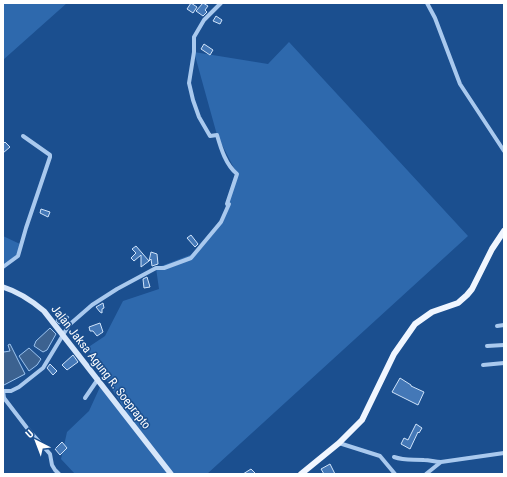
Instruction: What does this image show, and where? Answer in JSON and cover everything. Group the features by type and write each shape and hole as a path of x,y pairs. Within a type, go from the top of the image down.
{"main road":[{"path":"301,474 339,443 362,420 394,354 418,320 432,312 458,303 467,295 472,289 492,248 504,231"}],"street":[{"path":"59,474 52,465 50,454 27,428 4,398 3,391 11,391 19,387 43,368 63,334 75,319 92,305 116,289 156,268 164,268 191,258 221,222 229,204 227,204 237,174 232,170 221,151 217,135 210,136 199,117 189,83 194,52 194,37 204,20 221,3"},
{"path":"427,3 435,18 460,84 504,151"},
{"path":"3,267 18,256 50,157 50,155 23,136"},
{"name":"Jalan Jaksa Agung R. Soeprapto","path":"3,287 16,291 35,303 44,311 171,474"},
{"path":"497,326 504,325"},
{"path":"487,346 504,345"},
{"path":"483,365 504,364"},
{"path":"85,398 98,379"},
{"path":"339,443 380,456 395,474"},
{"path":"394,457 400,459 441,462 504,454"},
{"path":"426,474 441,462"}],"shaded area":[{"path":"3,3 67,3 3,60"},
{"path":"289,42 468,236 207,474 75,474 61,459 67,432 89,411 100,387 131,420 87,348 105,336 123,301 159,289 156,268 198,252 221,222 237,174 217,135 194,52 268,64"},
{"path":"3,236 20,244 17,255 3,265"},
{"path":"60,312 69,317 65,322 59,324 56,321"},
{"path":"50,328 56,334 47,350 43,352 34,346 36,341"},
{"path":"10,344 25,374 4,385 3,350 4,352 10,351 8,345"},
{"path":"29,348 41,359 37,365 29,371 19,356"}],"building":[{"path":"191,3 197,7 193,13 187,9"},
{"path":"203,3 208,6 205,10 207,12 203,16 196,11"},
{"path":"216,16 222,20 220,24 213,21"},
{"path":"204,44 213,50 210,55 201,49"},
{"path":"5,142 10,147 3,153 3,144"},
{"path":"41,209 50,212 48,217 40,213"},
{"path":"191,235 198,244 195,247 187,238"},
{"path":"136,246 149,261 141,267 141,255 134,261 131,258 136,253 132,249"},
{"path":"151,252 157,254 158,264 152,266 151,259 149,261"},
{"path":"147,277 150,287 144,288 143,279"},
{"path":"103,303 104,308 102,309 102,313 96,307"},
{"path":"100,323 103,332 97,336 93,331 90,331 89,327"},
{"path":"73,355 78,362 67,370 62,365"},
{"path":"50,364 57,371 53,375 47,368"},
{"path":"400,378 411,386 424,392 418,405 392,392"},
{"path":"416,424 422,428 419,433 418,432 410,449 401,444 404,438 408,440"},
{"path":"62,442 67,448 60,455 55,449"},
{"path":"330,464 335,474 324,474 321,469"},
{"path":"251,469 256,474 243,474"}]}
